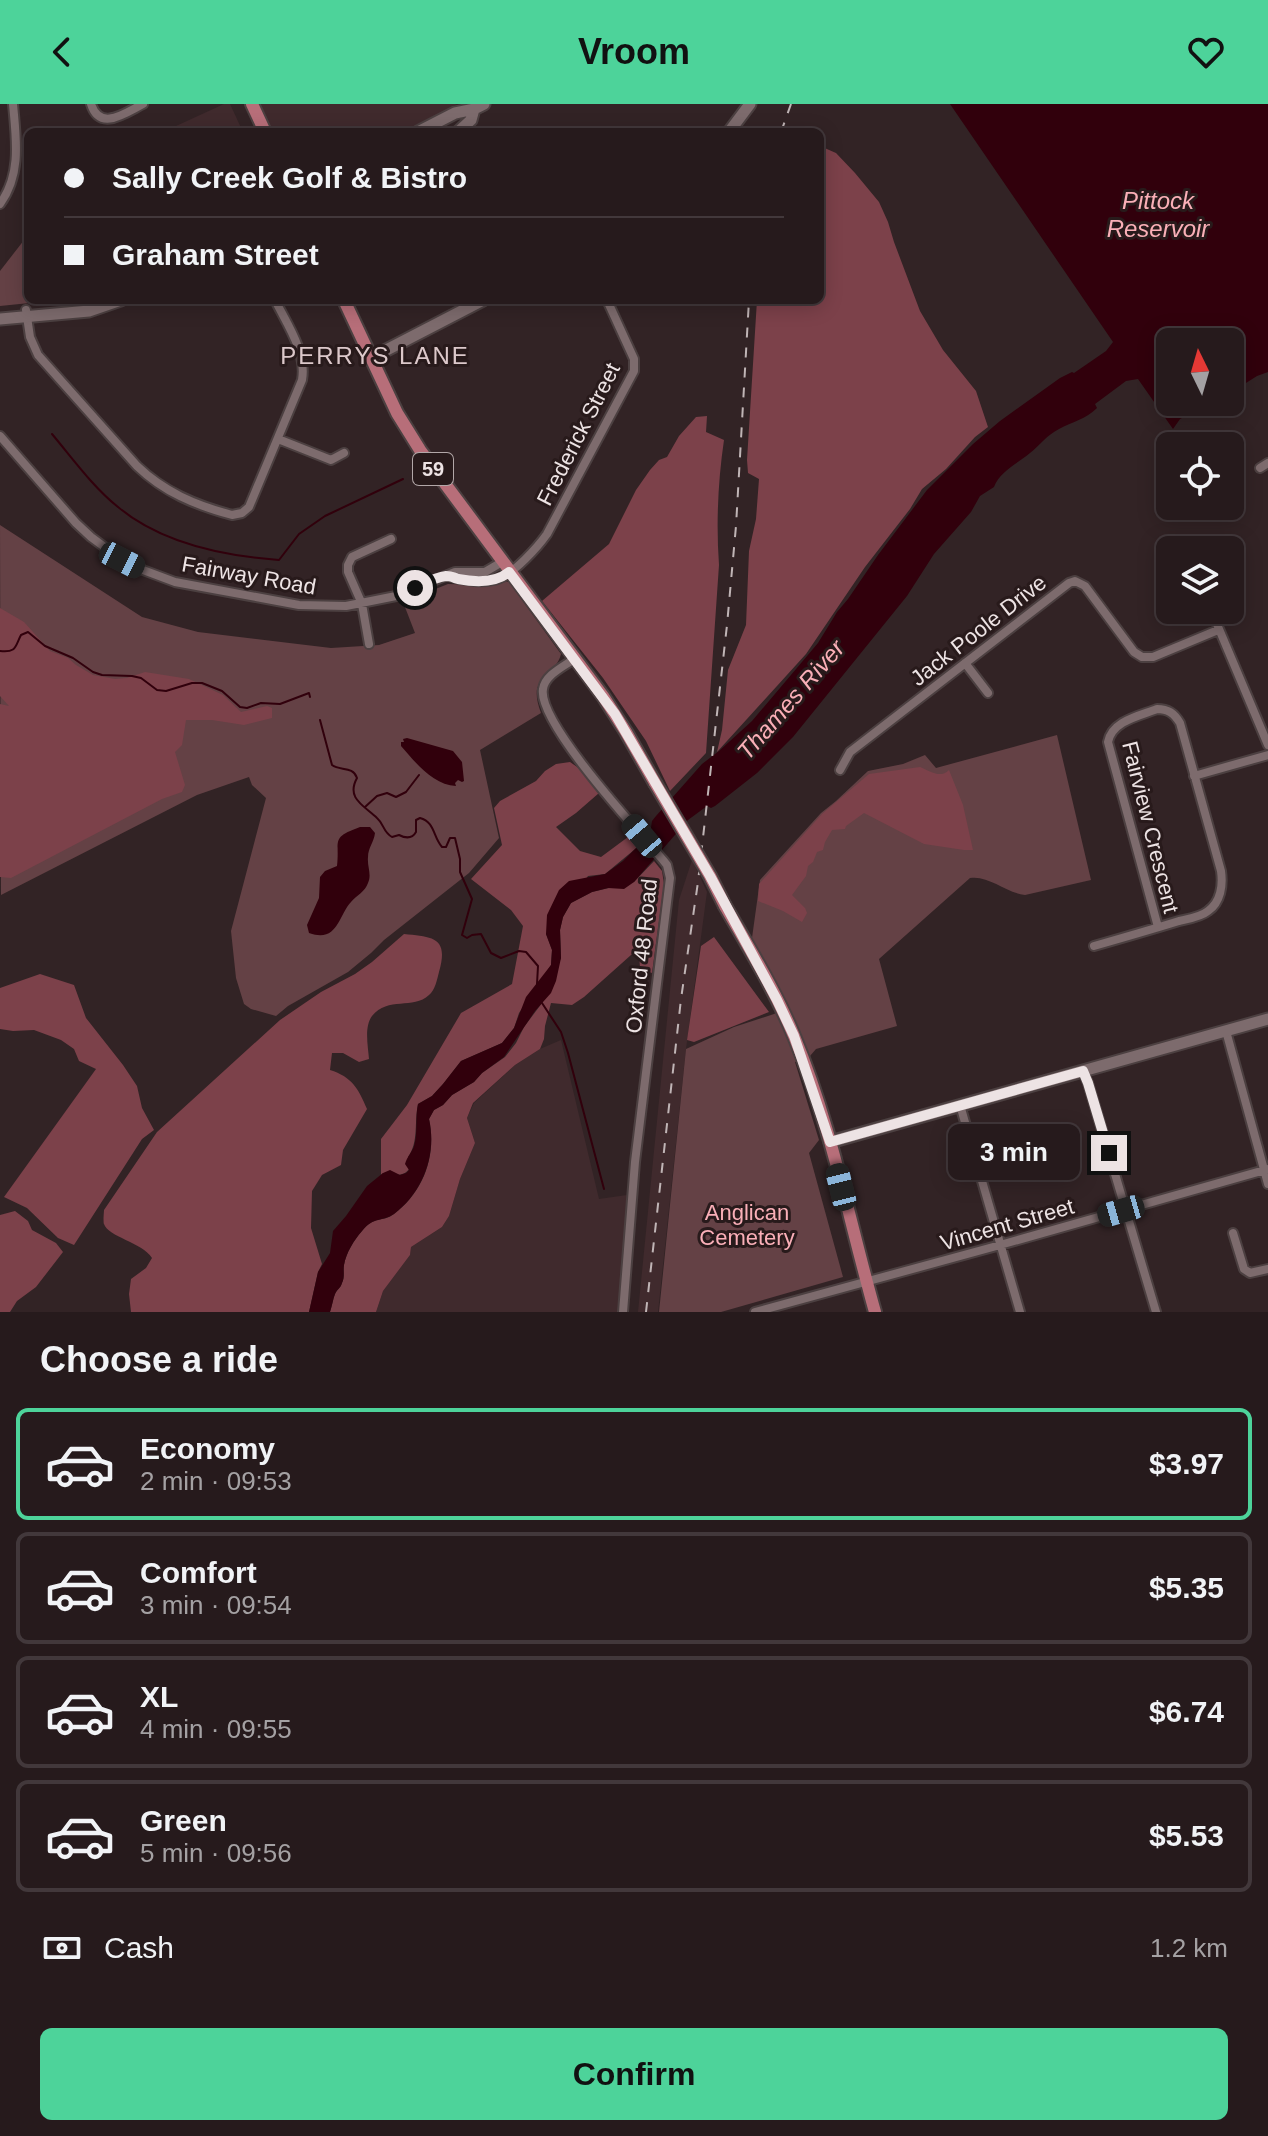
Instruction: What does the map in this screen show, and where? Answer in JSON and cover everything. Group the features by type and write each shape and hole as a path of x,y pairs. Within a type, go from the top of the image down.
{"main road":[{"path":"252,104 263,128"},
{"path":"732,128 750,104"},
{"path":"426,128 455,113 479,107"},
{"path":"462,128 479,107"},
{"path":"0,319 84,304"},
{"path":"0,312 89,311 109,304"},
{"name":"59","path":"346,304 397,413 421,452 603,696 710,876 777,1000 794,1036 830,1142 875,1312"},
{"path":"371,358 473,304"},
{"path":"830,1142 1268,1019"}],"street":[{"path":"0,204 13,179 16,165 13,104"},
{"path":"91,104 94,113 107,119 143,104"},
{"path":"27,313 30,337 38,355 137,466 171,493 228,514 242,513 251,504 304,372 301,354 277,304"},
{"name":"Frederick Street","path":"505,567 540,544 547,534 634,371 634,359 609,304"},
{"name":"Fairway Road","path":"0,436 76,523 108,550 143,570 183,584 299,605 331,606 362,604 396,596 434,579 449,576 489,580 503,577 505,567"},
{"path":"278,439 331,460 344,453"},
{"path":"369,644 362,604 348,572 349,561 357,554 391,539"},
{"name":"Jack Poole Drive","path":"840,770 850,752 1069,583 1075,581 1085,586 1134,652 1142,657 1153,657 1218,630"},
{"path":"1216,624 1268,745"},
{"name":"Oxford 48 Road","path":"574,659 545,682 543,700 578,758 667,865 670,878 635,1162 623,1312"},
{"path":"965,663 988,693"},
{"name":"Fairview Crescent","path":"1157,709 1171,711 1180,722 1221,871 1222,886 1209,911 1158,927 1108,744 1109,733 1119,725 1157,709"},
{"path":"1194,776 1268,755"},
{"path":"1094,946 1158,927"},
{"path":"1226,1031 1268,1184"},
{"path":"1083,1071 1156,1312"},
{"path":"960,1105 1020,1312"},
{"name":"Vincent Street","path":"755,1312 1266,1170"},
{"path":"1233,1233 1244,1269 1250,1273 1268,1269"}],"shaded area":[{"path":"230,104 241,128 172,128"},
{"path":"260,104 457,104 412,128 271,128"},
{"path":"824,148 836,153 879,202 920,311 943,350 976,391 988,427 922,489 806,654 717,752 728,670 746,625 749,551 756,519 759,479 748,473 757,304 824,304"},
{"path":"707,416 706,432 724,440 706,753 670,791 646,741 603,678 542,601 609,544 636,490 650,470 659,460 667,457 679,436 696,417"},
{"path":"0,608 24,622 50,651 68,658 93,675 115,679 145,672 189,679 223,695 241,712 267,706 272,708 272,718 244,725 186,720 182,745 175,752 185,785 182,792 162,799 11,878 0,877 0,704 9,706 0,696"},
{"path":"570,762 580,769 599,793 556,827 580,851 601,857 632,834 640,845 605,874 588,876 546,934 552,950 551,965 519,1013 514,1028 502,1043 461,1061 432,1096 418,1104 415,1138 408,1157 409,1169 401,1174 381,1175 381,1139 407,1105 461,1013 512,984 523,926 511,910 471,879 502,845 494,808 556,764"},
{"path":"920,767 939,774 949,770 963,805 973,850 924,844 864,813 845,829 832,830 823,850 817,852 808,866 806,876 792,895 807,913 802,922 758,901 759,884 822,814 869,774"},
{"path":"692,860 707,892 686,1049 658,1312 638,1312 679,900"},
{"path":"654,861 662,871 664,884 652,973 640,968 639,953 631,955 572,1005 551,1003 540,1049 515,1065 473,1103 467,1118 475,1143 449,1216 442,1227 411,1247 410,1255 383,1291 376,1312 330,1312 343,1281 347,1256 356,1238 371,1223 394,1214 420,1184 429,1159 429,1119 434,1110 505,1057 542,1003 561,958 560,930 571,903 592,892 634,882"},
{"path":"404,934 436,941 440,945 442,960 429,995 416,1002 385,1006 372,1016 367,1031 369,1059 359,1062 343,1053 332,1053 330,1070 353,1084 367,1109 343,1150 341,1165 322,1175 312,1191 311,1228 322,1264 309,1312 131,1312 131,1279 146,1268 152,1258 141,1248 107,1229 104,1210 157,1132 280,1020 321,992 355,974"},
{"path":"714,937 769,1012 694,1042 687,1040 701,946"},
{"path":"40,974 74,985 86,1018 137,1086 142,1108 154,1130 142,1139 74,1245 58,1238 27,1208 4,1197 96,1069 79,1061 74,1049 61,1040 34,1030 0,1029 0,988"},
{"path":"561,1040 599,1199 627,1195 618,1312 376,1312 383,1291 410,1255 411,1247 442,1227 449,1216 475,1143 467,1118 474,1103 515,1065"},
{"path":"15,1211 28,1221 32,1230 56,1243 63,1252 36,1287 17,1301 10,1312 0,1312 0,1215"}],"green space":[{"path":"24,240 24,304 0,306 0,271"},
{"path":"0,525 142,617 198,632 331,648 379,645 415,633 403,602 448,584 509,582 561,654 539,684 537,700 541,713 480,750 499,838 469,873 348,972 276,1016 244,1004 236,978 231,931 266,798 252,785 249,777 197,795 1,895"},
{"name":"Anglican Cemetery","path":"1057,735 1091,880 1025,895 984,879 970,878 879,959 897,1026 816,1049 810,1056 795,1062 819,1140 809,1153 843,1277 721,1312 659,1312 686,1049 789,1006 752,938 760,880 821,813 868,771 903,764 925,755 936,768"}],"water":[{"path":"950,104 1268,104 1268,372 1244,384 1244,328 1156,328 1156,405 1138,379 1126,381 1095,404 1097,408 1093,412 1051,434 1005,472 994,487 980,496 971,512 934,554 907,596 793,737 757,773 715,806 707,806 688,820 634,882 624,889 608,888 592,892 571,903 560,930 561,958 551,993 504,1057 434,1110 429,1119 429,1159 420,1184 394,1214 370,1223 356,1238 347,1256 343,1281 330,1312 309,1312 318,1272 330,1253 333,1231 367,1186 383,1173 390,1170 400,1175 409,1170 405,1164 415,1141 418,1104 432,1096 461,1061 502,1043 514,1028 526,997 551,965 552,950 546,934 547,915 559,890 569,881 605,874 650,834 656,816 702,764 752,721 818,643 837,612 927,490 973,444 1060,378 1074,373 1106,351 1113,342"},
{"path":"1164,416 1186,416 1180,419 1173,429"},
{"path":"403,739 453,751 462,762 464,781 458,780 456,786 448,785 432,777 401,746"},
{"path":"360,827 370,827 375,833 368,854 370,877 367,886 351,902 332,931 319,935 309,933 307,925 319,898 320,877 337,866 340,837"}],"waterway":[{"path":"52,434 100,491 135,519 194,546 258,558 279,560 299,534 325,516 403,479"},
{"path":"0,651 13,650 21,635 28,632 45,646 73,658 93,672 141,678 157,690 202,683 222,691 240,707 247,708 261,703 280,704 309,693 310,697"},
{"path":"320,720 332,765 355,774 355,796 389,835 412,836 416,832 416,820 420,818 431,826 442,847 446,847 450,838 455,838 460,872 472,899 462,935 467,938 481,934 491,953 501,958 519,951 526,952 538,966 537,984"},
{"path":"365,807 377,796 387,793 396,797 406,792 419,775"},
{"path":"542,1003 561,1032 604,1189"}],"railway":[{"path":"782,128 791,104"},
{"path":"646,1312 727,625 749,304"}],"district":[{"name":"PERRYS LANE","path":"375,356"}],"route":[{"path":"415,588 442,577 489,580 503,577 509,572 603,696 710,876 777,1000 794,1036 830,1142 1083,1071 1109,1153"}],"water label":[{"name":"Pittock Reservoir","path":"1158,215"},
{"name":"Thames River","path":"791,700"}]}
